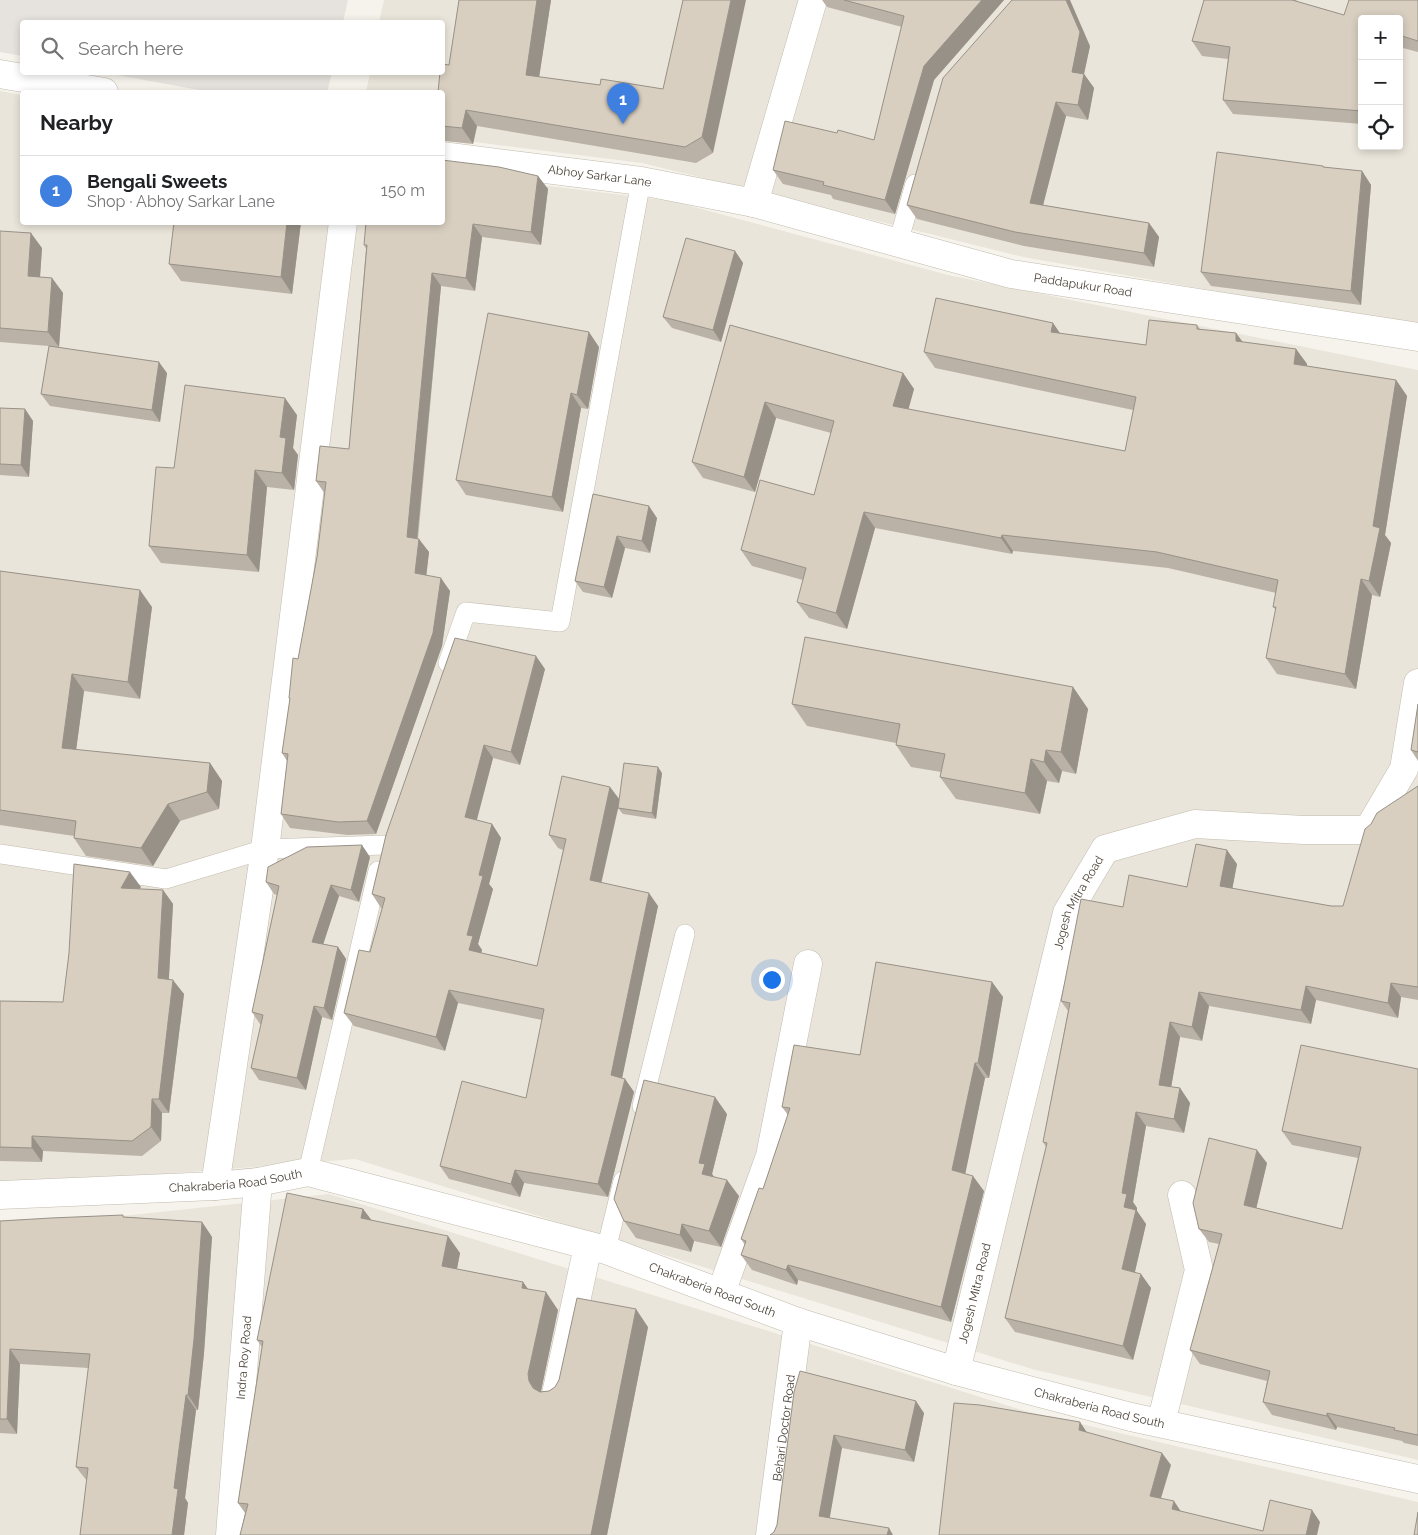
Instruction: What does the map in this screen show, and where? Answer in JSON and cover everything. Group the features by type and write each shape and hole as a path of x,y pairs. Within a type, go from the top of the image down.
{"street":[{"path":"754,203 813,0"},
{"path":"0,74 92,90"},
{"name":"Abhoy Sarkar Lane","path":"445,156 641,181 754,203"},
{"name":"Paddapukur Road","path":"754,203 1011,274 1418,337"},
{"path":"215,1186 265,849 343,225"},
{"name":"Jogesh Mitra Road","path":"956,1371 1067,913 1105,849 1196,824 1304,830 1368,830 1411,771 1418,683"},
{"path":"721,1293 770,1156 808,964"},
{"name":"Chakraberia Road South","path":"0,1195 215,1186 258,1182 308,1172 597,1248 798,1322 956,1371 1131,1417 1418,1479"},
{"name":"Indra Roy Road","path":"230,1535 258,1182"},
{"path":"1161,1423 1199,1270 1182,1195"},
{"path":"556,1394 597,1248"},
{"name":"Behari Doctor Road","path":"770,1535 798,1322"}],"lane":[{"path":"898,243 919,170"},
{"path":"444,677 466,612 560,622 641,181"},
{"path":"308,1172 384,845 391,826"},
{"path":"0,854 166,879 265,849 384,845"},
{"path":"637,1126 685,934"},
{"path":"597,1248 628,1164"}],"shaded area":[{"path":"0,0 348,0 343,20 20,20 20,56 0,52"},
{"path":"384,0 1418,0 1418,327 1023,257 642,163 445,138 445,90 366,90 370,75 445,75 445,20 379,20"},
{"path":"117,75 331,75 328,90 199,90"},
{"path":"0,91 20,95 20,225 445,225 445,173 672,201 948,275 1418,370 1418,1460 1032,1369 355,1159 0,1187"},
{"path":"329,1194 1025,1411 1418,1502 1418,1535 0,1535 0,1229"}],"building":[{"path":"459,0 537,0 526,75 600,85 601,79 663,89 683,0 731,0 702,137 685,147 466,110 462,128 445,126 445,90 438,90 440,75 445,75 445,64 449,65"},
{"path":"844,0 982,0 924,66 885,200 823,185 824,182 773,170 785,121 837,133 838,130 874,140 904,16"},
{"path":"1012,0 1066,0 1080,32 1072,72 1084,74 1078,105 1056,102 1030,203 1149,223 1144,253 1015,232 907,205 943,78"},
{"path":"1204,0 1292,0 1344,15 1349,0 1418,0 1418,41 1403,36 1403,15 1358,15 1358,111 1223,100 1230,47 1192,41"},
{"path":"1217,152 1362,171 1351,291 1201,272"},
{"path":"445,160 499,167 538,176 531,232 473,224 466,278 432,273 407,537 419,539 415,573 441,578 433,633 367,821 338,822 281,814 288,754 282,753 290,698 293,658 298,659 317,557 326,482 316,481 320,446 349,449 367,245 364,245 366,225 445,225"},
{"path":"174,225 287,225 281,277 169,264"},
{"path":"0,231 31,233 28,276 52,278 48,332 0,328"},
{"path":"686,238 735,251 713,330 663,317"},
{"path":"936,298 1053,323 1051,332 1146,345 1149,320 1197,325 1197,329 1236,333 1236,341 1296,349 1294,364 1396,380 1373,526 1380,528 1369,581 1361,579 1345,674 1266,658 1276,607 1273,607 1278,580 1157,552 1002,535 1001,538 864,512 836,613 797,602 806,568 741,550 760,480 814,495 834,421 765,402 744,477 692,462 730,325 903,373 893,406 1125,451 1136,397 924,352"},
{"path":"488,313 589,332 577,395 571,393 552,497 456,480"},
{"path":"49,346 159,362 152,410 41,394"},
{"path":"185,385 285,398 280,437 286,438 282,473 255,470 247,555 149,546 156,467 174,468"},
{"path":"0,408 25,409 21,465 0,464"},
{"path":"593,494 649,506 642,541 617,536 604,587 575,581"},
{"path":"0,571 140,590 128,682 72,674 62,748 210,763 207,792 168,804 141,848 74,838 76,821 0,810"},
{"path":"805,637 1073,687 1061,752 1046,750 1044,762 1031,759 1025,793 940,777 945,754 896,745 900,724 792,704"},
{"path":"455,638 536,656 511,752 484,745 465,817 492,824 479,875 483,876 467,935 473,936 469,950 537,966 566,839 549,835 562,776 610,787 590,880 649,893 611,1075 625,1079 598,1184 515,1170 511,1184 440,1166 462,1081 526,1098 544,1009 449,990 436,1037 344,1013 359,950 370,952 385,898 372,894 386,835"},
{"path":"1418,704 1418,752 1411,750"},
{"path":"624,763 658,767 652,813 618,808"},
{"path":"1418,786 1418,987 1391,983 1388,1003 1306,986 1301,1010 1199,992 1192,1027 1170,1022 1159,1085 1180,1088 1174,1119 1136,1112 1122,1193 1127,1194 1124,1207 1136,1210 1122,1269 1141,1274 1123,1346 1005,1318 1047,1143 1043,1142 1070,1003 1061,1001 1081,899 1123,907 1129,875 1187,887 1196,844 1227,850 1220,886 1331,906 1343,906 1365,829 1371,824 1377,813"},
{"path":"362,845 351,890 331,885 312,942 338,947 324,1008 314,1006 297,1078 251,1068 263,1015 252,1012 279,886 266,882 268,867 307,847"},
{"path":"74,864 130,872 121,888 163,890 158,978 173,980 159,1099 152,1099 151,1127 132,1141 32,1136 32,1148 0,1147 0,1001 63,1002 69,953"},
{"path":"876,962 992,982 978,1063 975,1063 952,1170 973,1176 941,1307 788,1265 786,1270 741,1255 746,1241 741,1239 759,1188 763,1189 790,1108 782,1107 794,1045 860,1055"},
{"path":"1301,1045 1418,1069 1418,1435 1327,1413 1327,1416 1263,1402 1270,1371 1190,1350 1222,1234 1199,1229 1193,1203 1209,1138 1257,1150 1244,1205 1342,1229 1361,1147 1282,1131"},
{"path":"644,1080 715,1097 699,1163 705,1164 702,1174 727,1180 709,1231 682,1224 680,1235 624,1221 614,1199"},
{"path":"287,1193 363,1209 361,1218 448,1236 442,1266 523,1282 522,1288 546,1292 528,1374 533,1388 540,1392 549,1391 555,1387 559,1380 577,1298 636,1309 591,1535 240,1535 248,1504 238,1503 263,1341 257,1340"},
{"path":"123,1215 123,1217 202,1222 194,1339 188,1395 186,1395 174,1488 178,1489 172,1535 80,1535 88,1468 76,1467 90,1354 10,1349 7,1419 0,1419 0,1221"},
{"path":"800,1371 916,1401 905,1450 834,1435 819,1516 889,1528 887,1535 770,1535 774,1532 777,1525 794,1392"},
{"path":"954,1403 980,1405 1080,1422 1079,1430 1162,1453 1150,1496 1174,1501 1172,1509 1263,1531 1270,1500 1312,1510 1306,1535 939,1535"},
{"path":"1418,1512 1418,1535 1414,1535"}],"place":[{"name":"Bengali Sweets","path":"623,124"}]}
